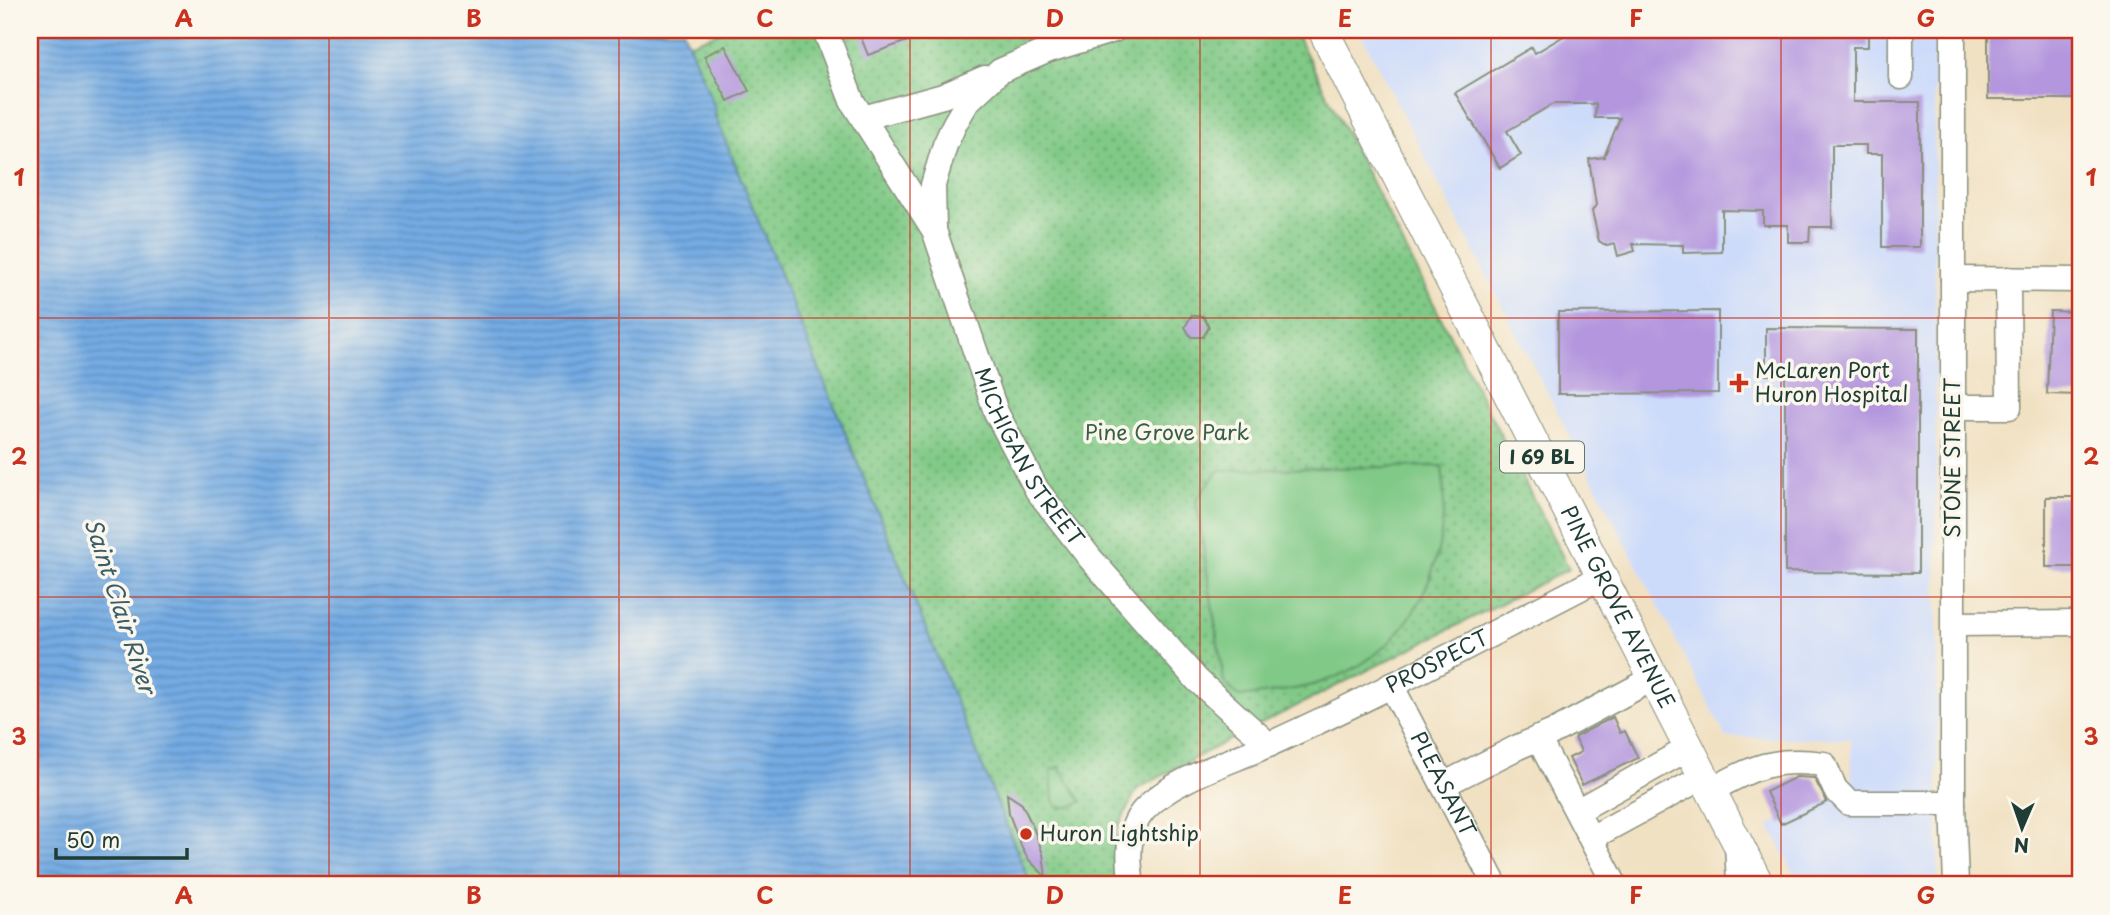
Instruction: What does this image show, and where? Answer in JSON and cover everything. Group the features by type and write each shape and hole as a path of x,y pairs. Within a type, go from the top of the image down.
{"main road":[{"name":"PINE GROVE AVENUE","path":"1323,30 1759,885"}],"street":[{"name":"MICHIGAN STREET","path":"825,30 842,80 934,230 996,412 1037,490 1090,558 1197,680 1269,745"},
{"path":"863,118 943,96 1049,50 1114,30"},
{"path":"1901,30 1901,77"},
{"name":"STONE STREET","path":"1953,30 1952,407 1956,885"},
{"path":"934,230 933,185 945,145 968,101 1000,71"},
{"path":"1953,279 2080,280"},
{"path":"1952,407 2009,407 2008,279"},
{"name":"PROSPECT","path":"1132,885 1129,865 1131,837 1139,817 1163,794 1208,769 1269,745 1391,685 1602,577"},
{"path":"1955,624 2080,624"},
{"path":"1443,785 1654,678"},
{"name":"PLEASANT","path":"1391,685 1495,885"},
{"path":"1538,738 1615,885"},
{"path":"1577,811 1689,748"},
{"path":"1591,838 1707,784 1749,769 1796,760 1824,764 1835,789 1849,803 1954,803"},
{"path":"1737,842 1739,885"}],"shaded area":[{"name":"McLaren Port Huron Hospital","path":"1359,30 1934,30 1938,885 1800,885 1769,825 1852,789 1851,739 1726,737"}],"green space":[{"name":"Pine Grove Park","path":"726,30 1294,30 1569,569 1137,789 1116,832 1113,865 1120,885 1031,885 688,44"},
{"path":"1442,466 1444,502 1441,537 1433,571 1420,601 1401,629 1377,653 1348,672 1313,685 1239,697 1224,682 1196,500 1219,470"},
{"path":"1059,767 1082,802 1070,807 1058,807 1053,800 1051,770"}],"water":[{"name":"Saint Clair River","path":"30,30 683,30 716,110 714,113 1031,885 30,885"}],"building":[{"path":"858,30 933,30 933,32 868,55"},
{"path":"1574,30 1868,30 1868,47 1853,47 1853,102 1920,102 1920,247 1882,247 1882,154 1866,154 1866,145 1832,145 1832,227 1810,227 1809,242 1788,242 1788,225 1763,225 1763,211 1722,210 1722,252 1683,253 1683,245 1633,244 1635,251 1618,256 1615,244 1607,246 1599,241 1592,211 1596,205 1589,159 1604,157 1620,118 1595,118 1596,104 1553,104 1507,131 1521,155 1500,168 1455,93 1532,47 1535,53"},
{"path":"1988,30 2080,30 2080,99 1988,99"},
{"path":"725,46 749,91 728,101 704,56"},
{"path":"1718,311 1718,393 1558,394 1558,312"},
{"path":"2050,311 2080,312 2080,395 2047,394"},
{"path":"1191,316 1203,316 1209,327 1203,337 1191,337 1185,327"},
{"path":"1766,328 1918,329 1918,573 1785,572 1785,375 1766,375"},
{"path":"2046,497 2080,497 2080,567 2046,567"},
{"path":"1613,717 1620,733 1625,731 1638,758 1582,785 1569,758 1581,752 1575,737"},
{"path":"1796,777 1814,778 1827,802 1781,824 1766,792"},
{"name":"Huron Lightship","path":"1007,794 1022,804 1033,827 1043,854 1046,877 1028,859 1022,848 1009,814"}],"place":[{"name":"McLaren Port Huron Hospital","path":"1739,383"},
{"name":"Huron Lightship","path":"1026,834"}]}
